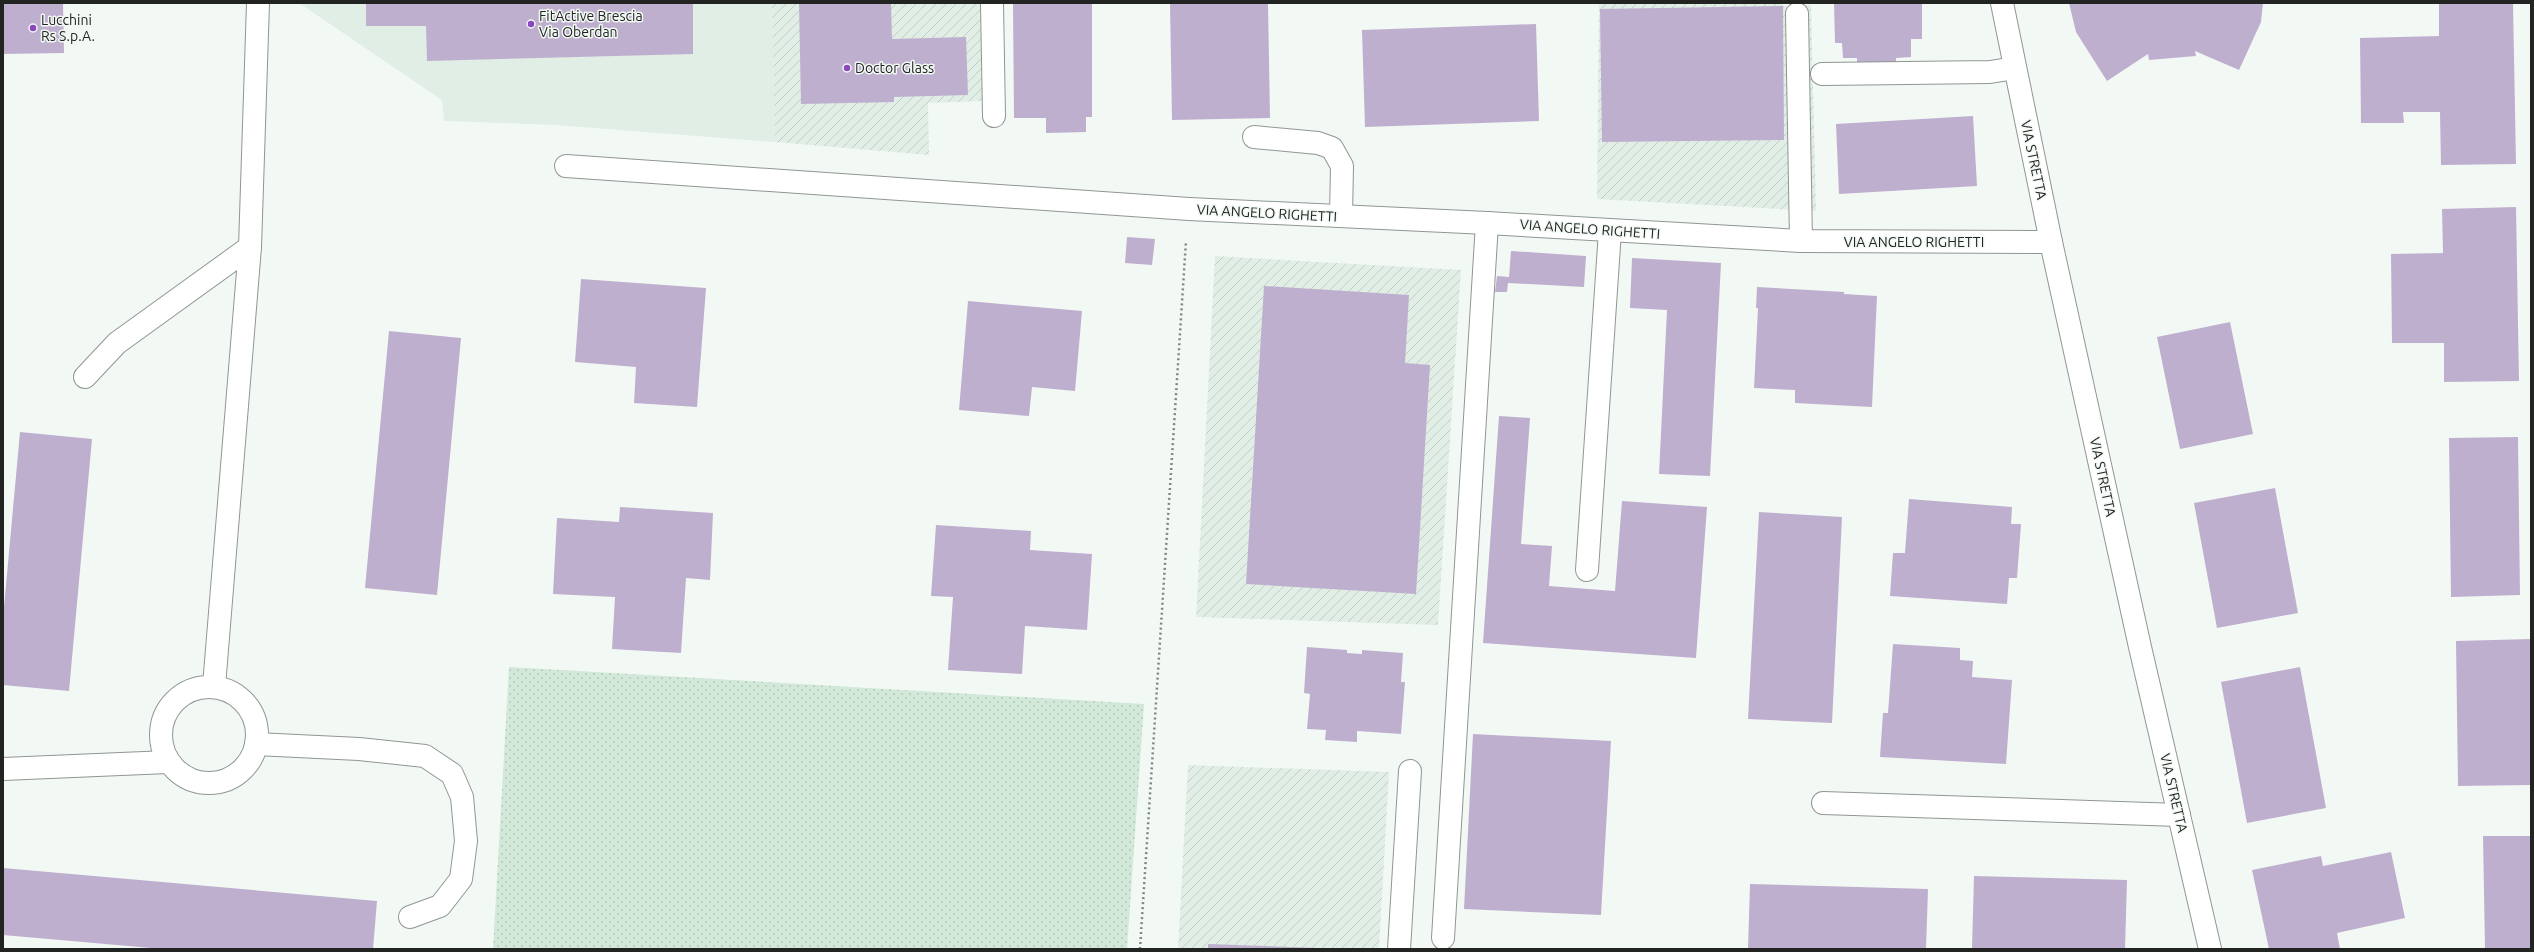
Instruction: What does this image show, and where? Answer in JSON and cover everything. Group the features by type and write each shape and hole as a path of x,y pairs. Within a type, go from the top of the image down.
{"street":[{"path":"214,686 250,247 258,3"},
{"path":"992,3 994,116"},
{"name":"VIA STRETTA","path":"2002,3 2051,242 2210,949"},
{"path":"1797,14 1801,241"},
{"path":"1822,74 1990,72 2015,68"},
{"path":"1254,137 1318,143 1332,148 1342,166 1342,216"},
{"name":"VIA ANGELO RIGHETTI","path":"566,166 1189,209 1487,223 1801,241 2051,242"},
{"path":"1443,938 1487,223"},
{"path":"1587,570 1610,231"},
{"path":"85,377 117,343 250,247"},
{"path":"214,686 235,693 250,708 258,729 256,744 256,750 244,769 226,781 204,784 183,777 168,762 160,742 162,720 174,701 192,689 214,686"},
{"path":"256,744 359,749 425,756 452,774 462,797 466,841 461,879 440,906 410,917"},
{"path":"3,769 168,762"},
{"path":"1399,949 1410,771"},
{"path":"1823,803 2179,815"}],"path":[{"path":"1140,949 1189,209"}],"shaded area":[{"path":"299,3 772,3 775,142 556,125 444,121 442,100"},
{"path":"772,3 981,3 982,101 928,103 929,155 775,142"},
{"path":"1599,3 1783,3 1783,6 1811,5 1816,211 1597,199"},
{"path":"1215,256 1461,270 1438,625 1196,617"},
{"path":"1188,765 1389,772 1379,949 1178,949"}],"green space":[{"path":"509,667 1144,704 1127,949 493,949"}],"building":[{"name":"Lucchini Rs S.p.A.","path":"3,3 63,3 64,53 3,54"},
{"path":"366,3 693,3 693,54 427,61 426,26 366,26"},
{"name":"Doctor Glass","path":"799,3 891,3 892,39 966,37 968,95 894,97 894,102 801,104"},
{"path":"1013,3 1092,3 1092,117 1086,117 1086,132 1046,133 1046,118 1014,118"},
{"path":"1170,3 1268,3 1270,118 1172,120"},
{"path":"1834,3 1922,3 1922,39 1911,39 1911,57 1896,58 1896,65 1857,65 1857,58 1843,58 1842,43 1835,43"},
{"path":"2069,3 2263,3 2261,22 2239,70 2195,51 2196,56 2149,60 2148,54 2107,81 2076,32"},
{"path":"2439,3 2513,3 2516,164 2441,165 2440,112 2403,112 2404,123 2361,123 2360,38 2439,36"},
{"path":"1783,6 1784,140 1602,142 1600,9"},
{"path":"1536,24 1539,121 1365,127 1362,30"},
{"path":"1973,116 1977,186 1839,194 1836,124"},
{"path":"2516,207 2519,381 2444,382 2444,343 2392,343 2391,254 2443,253 2442,209"},
{"path":"1127,237 1155,239 1152,265 1125,263"},
{"path":"1511,251 1586,256 1584,287 1508,283 1507,292 1495,292 1497,276 1509,277"},
{"path":"1632,258 1721,263 1710,476 1659,474 1667,310 1630,308"},
{"path":"581,279 706,288 697,407 634,403 636,367 575,362"},
{"path":"1264,286 1409,295 1405,363 1430,365 1416,594 1246,584"},
{"path":"1757,287 1844,292 1844,294 1877,296 1872,407 1795,403 1795,390 1754,388 1758,308 1756,308"},
{"path":"968,301 1082,311 1075,391 1032,387 1029,416 959,410"},
{"path":"2230,322 2253,434 2180,449 2157,337"},
{"path":"389,331 461,338 437,595 365,588"},
{"path":"1499,416 1530,418 1521,544 1552,546 1549,586 1615,591 1622,501 1707,507 1696,658 1483,643"},
{"path":"20,432 92,439 69,691 3,685 3,618"},
{"path":"2518,437 2520,595 2451,597 2449,438"},
{"path":"2275,488 2298,613 2217,628 2194,503"},
{"path":"1909,499 2012,507 2011,524 2021,524 2017,578 2009,578 2007,604 1890,596 1893,553 1905,553"},
{"path":"620,507 713,513 710,580 686,578 681,653 612,649 615,597 553,594 557,518 619,522"},
{"path":"1759,512 1842,517 1832,723 1748,719"},
{"path":"936,525 1031,531 1030,550 1092,554 1087,630 1025,626 1022,674 948,670 953,597 931,596"},
{"path":"2531,639 2531,785 2458,786 2456,641"},
{"path":"1893,644 1960,648 1960,660 1973,661 1972,677 2012,680 2006,764 1880,757 1883,713 1888,713"},
{"path":"1307,647 1347,650 1347,653 1362,654 1362,650 1403,653 1401,682 1405,682 1401,734 1357,731 1357,742 1325,740 1326,730 1307,729 1310,694 1304,693"},
{"path":"2300,667 2326,808 2247,823 2221,682"},
{"path":"1473,734 1611,741 1601,915 1464,909"},
{"path":"2483,836 2531,836 2531,949 2485,949"},
{"path":"2391,852 2405,918 2337,933 2340,949 2269,949 2252,870 2321,856 2323,866"},
{"path":"3,868 377,901 373,949 162,949 3,935"},
{"path":"1974,876 2127,880 2125,949 1972,949"},
{"path":"1750,884 1928,889 1926,949 1748,949"},
{"path":"1208,944 1318,948 1318,949 1208,949"}],"place":[{"name":"FitActive Brescia Via Oberdan","path":"531,24"},
{"name":"Lucchini Rs S.p.A.","path":"33,28"},
{"name":"Doctor Glass","path":"847,68"}]}
